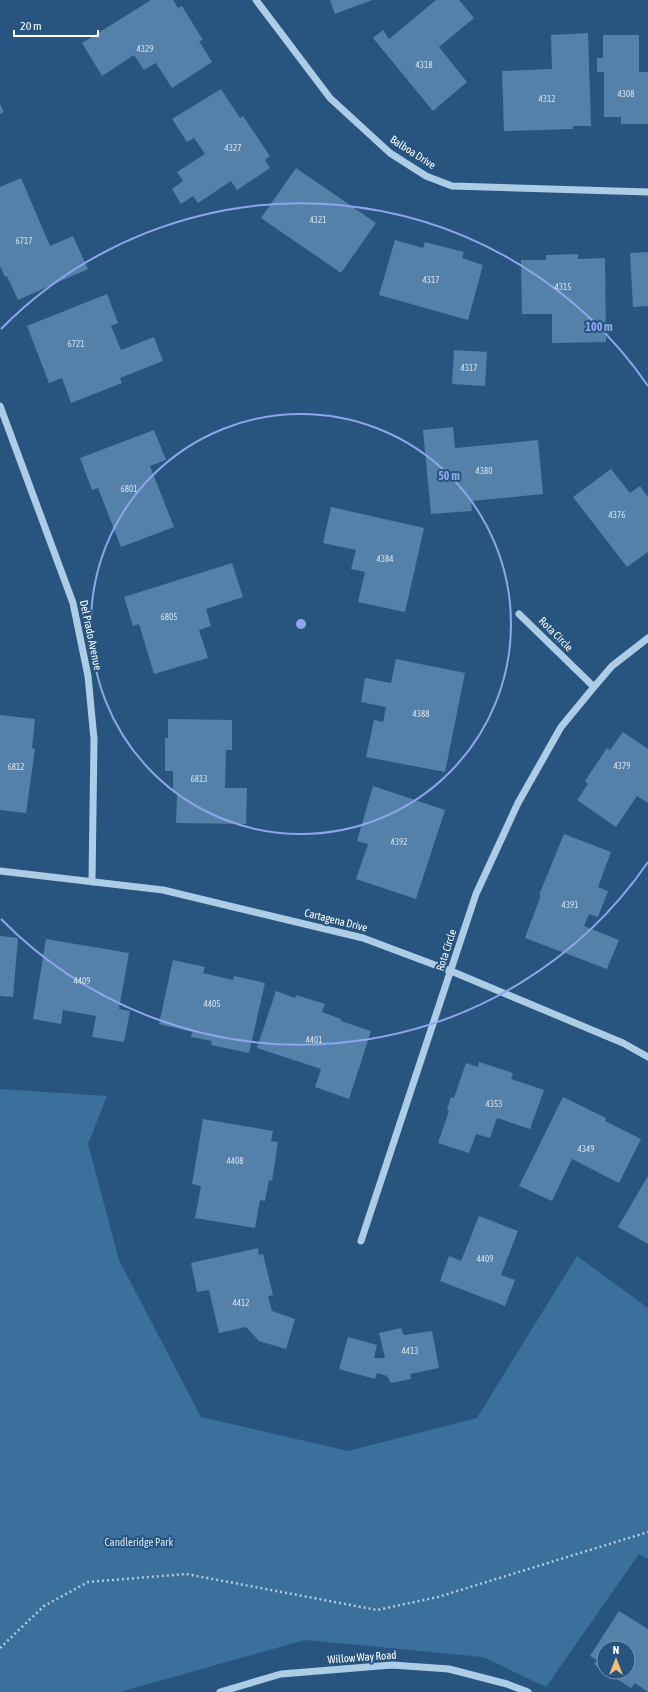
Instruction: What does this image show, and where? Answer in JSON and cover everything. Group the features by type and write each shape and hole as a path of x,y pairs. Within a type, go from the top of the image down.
{"street":[{"name":"Balboa Drive","path":"256,0 330,98 390,153 426,176 452,186 648,192"},
{"name":"Del Prado Avenue","path":"0,406 73,603 88,676 94,739 92,882"},
{"name":"Rota Circle","path":"519,614 594,687"},
{"name":"Rota Circle","path":"361,1241 476,894 518,803 561,727 612,666 648,638"},
{"name":"Cartagena Drive","path":"0,871 163,890 363,938 451,971 623,1043 648,1057"},
{"name":"Willow Way Road","path":"220,1692 232,1690 281,1674 392,1665 449,1669 507,1684 528,1692"}],"path":[{"path":"0,1648 44,1606 88,1582 186,1574 377,1610 438,1597 648,1532"}],"green space":[{"name":"Candleridge Park","path":"0,1089 107,1096 88,1144 119,1260 201,1417 348,1451 477,1418 577,1256 648,1308 648,1559 639,1554 546,1687 483,1657 305,1640 120,1692 0,1692"}],"building":[{"path":"151,0 173,0 178,8 182,6 203,40 199,41 212,62 172,88 156,63 144,70 134,55 102,76 82,43"},
{"path":"330,0 372,0 335,14"},
{"path":"436,0 459,0 474,18 439,47 467,82 433,111 373,38 383,30 389,39"},
{"path":"588,33 591,126 573,126 573,129 504,131 502,71 552,69 551,35"},
{"path":"603,35 639,35 639,72 648,72 648,124 621,124 621,117 604,117 604,72 597,72 597,58 603,58"},
{"path":"221,89 240,118 243,116 270,156 265,160 270,168 237,190 231,181 198,203 193,196 181,204 172,189 183,181 177,172 205,154 194,138 187,142 172,119"},
{"path":"0,104 4,112 0,114"},
{"path":"296,168 376,223 341,273 261,218"},
{"path":"21,178 50,246 73,236 88,269 18,300 7,276 5,277 0,266 0,187"},
{"path":"395,240 423,248 425,242 464,252 462,258 483,265 468,320 379,295"},
{"path":"648,252 648,306 633,307 630,253"},
{"path":"578,254 578,259 605,258 606,342 552,343 552,314 522,314 521,260 546,260 546,255"},
{"path":"107,294 118,323 111,326 121,350 154,337 163,361 120,378 122,383 71,403 62,378 49,383 27,326"},
{"path":"454,350 487,352 485,386 452,384"},
{"path":"453,427 455,448 538,440 543,494 471,501 472,511 431,514 423,430"},
{"path":"154,430 166,460 150,466 174,527 121,547 98,488 92,490 80,458"},
{"path":"611,469 630,493 640,486 648,497 648,552 627,567 573,497"},
{"path":"331,507 424,528 405,612 358,602 365,572 351,569 356,550 323,543"},
{"path":"232,563 243,597 206,609 211,626 199,630 208,658 154,674 139,624 133,626 124,597"},
{"path":"396,659 465,673 445,772 366,757 374,720 383,722 386,707 361,702 365,678 391,683"},
{"path":"0,715 35,719 32,748 35,749 26,813 0,810"},
{"path":"168,719 232,720 232,750 226,750 225,788 247,788 246,824 176,823 177,793 173,793 173,771 165,771 165,738 168,738"},
{"path":"623,732 648,749 648,803 637,796 616,827 577,800 588,784 585,781 607,748 610,750"},
{"path":"373,786 445,810 416,899 356,879 368,844 357,841"},
{"path":"564,834 611,852 598,887 608,891 598,917 589,914 584,926 619,940 607,969 525,938 541,895 539,895"},
{"path":"0,936 18,938 13,997 0,996"},
{"path":"46,939 129,953 119,1009 130,1011 124,1042 92,1037 96,1016 63,1010 61,1024 33,1019"},
{"path":"173,960 205,967 203,973 233,980 234,976 265,983 249,1053 211,1045 212,1041 191,1037 192,1032 159,1024"},
{"path":"276,991 295,998 296,995 325,1004 322,1012 341,1019 341,1021 371,1031 349,1099 315,1087 321,1069 257,1048"},
{"path":"479,1062 513,1073 511,1079 544,1090 530,1129 497,1118 490,1138 476,1134 469,1153 438,1143 449,1111 447,1110 451,1097 454,1098 466,1063 478,1067"},
{"path":"563,1097 606,1118 605,1121 641,1139 619,1183 572,1159 552,1201 519,1186"},
{"path":"203,1119 273,1131 271,1141 278,1142 272,1181 269,1180 265,1201 260,1200 255,1228 195,1218 201,1186 192,1184"},
{"path":"648,1176 648,1244 618,1227"},
{"path":"479,1216 518,1231 501,1275 515,1280 505,1306 440,1281 449,1256 461,1261"},
{"path":"258,1248 259,1255 263,1254 273,1295 268,1296 272,1311 295,1319 286,1349 259,1341 246,1327 219,1333 209,1290 197,1292 191,1263"},
{"path":"401,1328 404,1335 432,1331 439,1368 410,1374 411,1379 391,1383 387,1376 377,1373 375,1379 339,1369 348,1337 377,1345 374,1358 385,1358 379,1333"},
{"path":"619,1611 648,1629 648,1692 635,1683 631,1688 618,1680 636,1680 636,1640 600,1640"},
{"path":"596,1647 596,1659 590,1656"}]}
